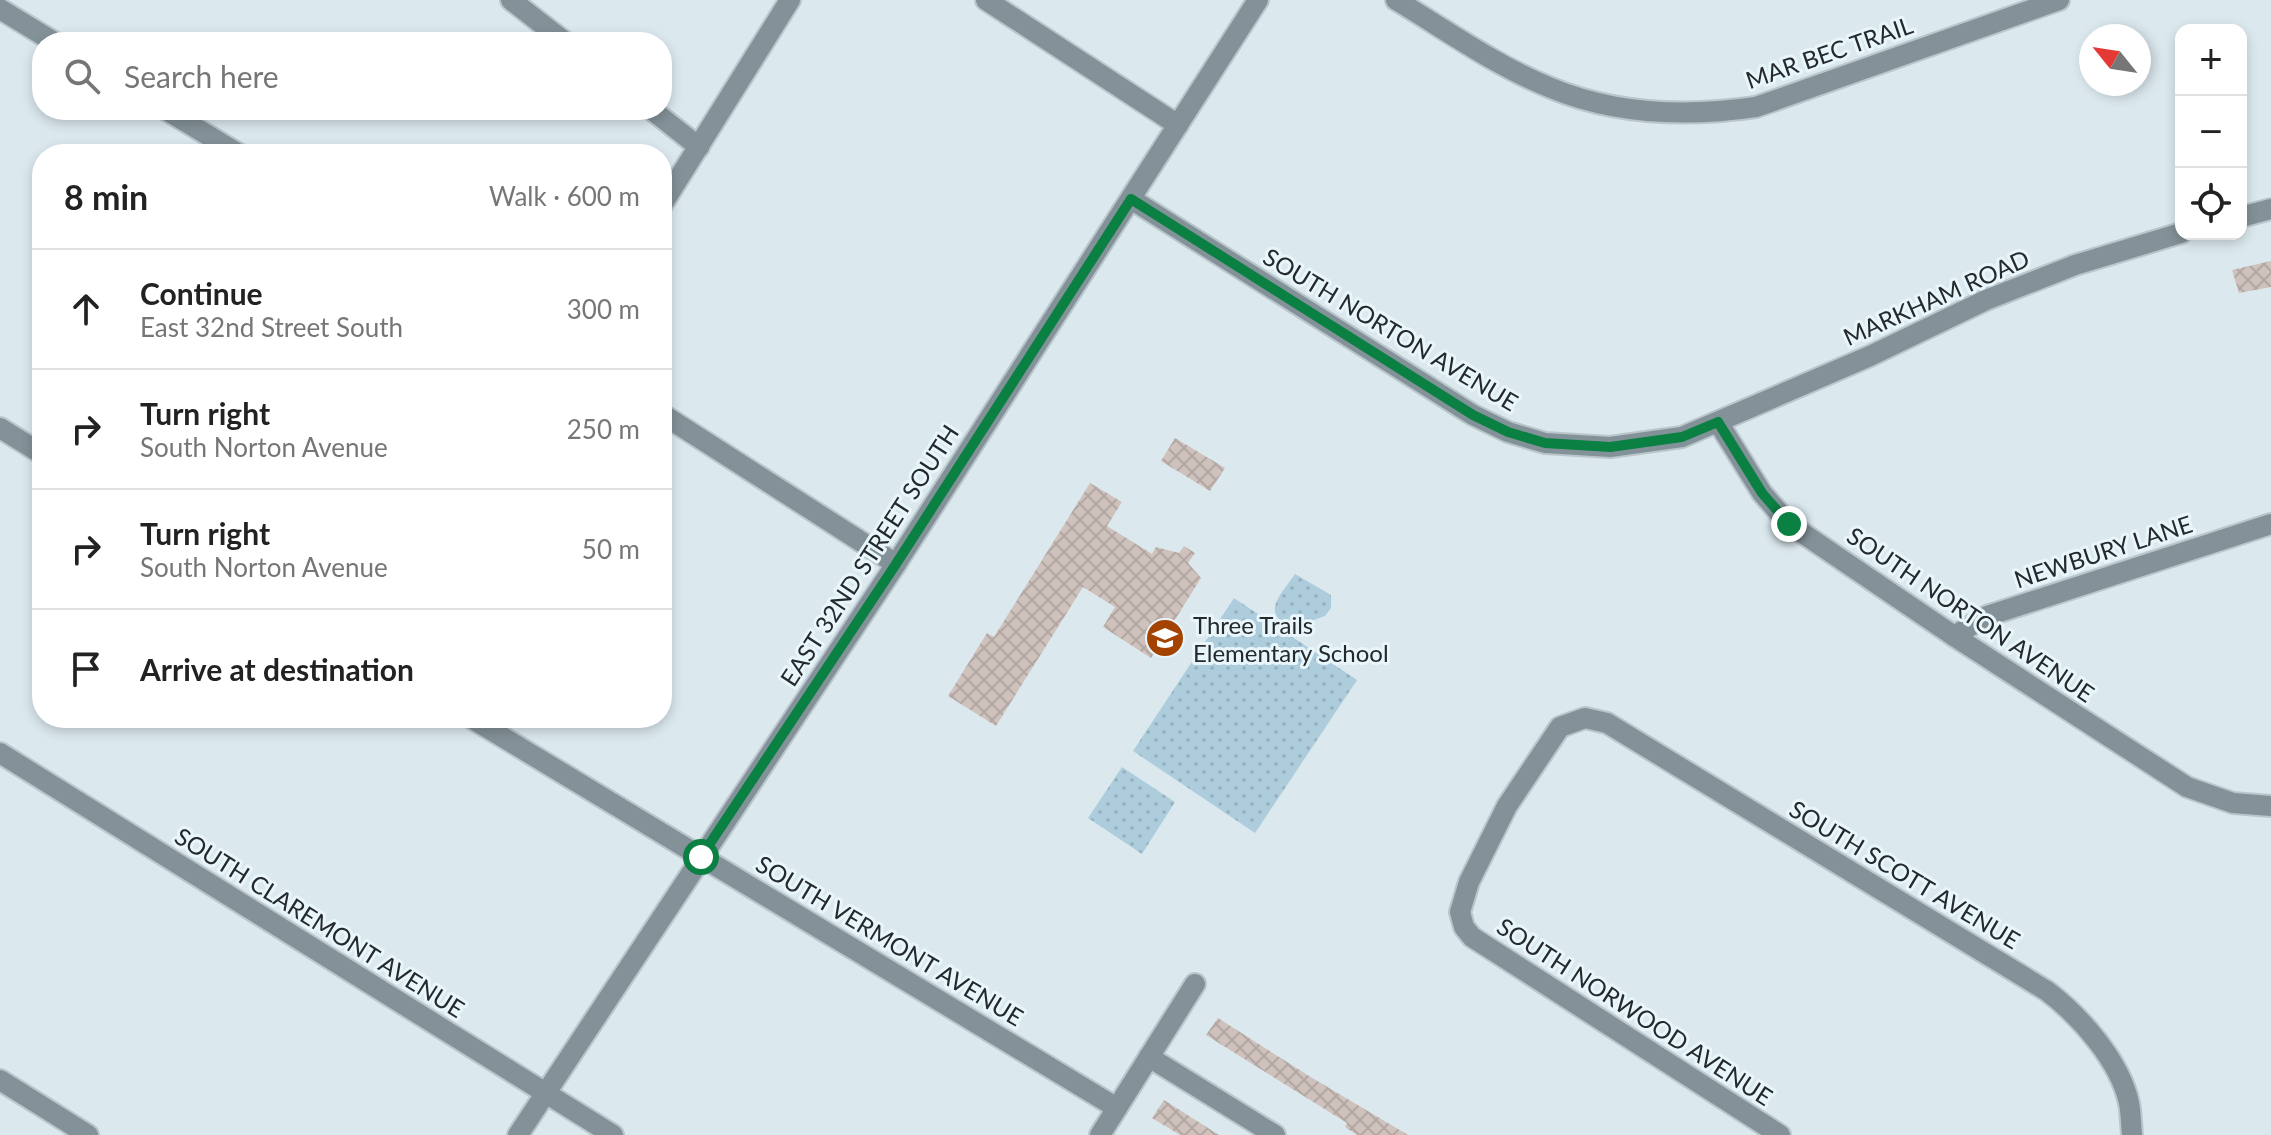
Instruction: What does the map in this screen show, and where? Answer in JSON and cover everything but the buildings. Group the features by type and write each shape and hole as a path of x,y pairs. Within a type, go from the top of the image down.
{"street":[{"path":"511,0 552,32"},
{"path":"672,189 790,0"},
{"path":"986,0 1178,125"},
{"name":"EAST 32ND STREET SOUTH","path":"518,1135 896,564 1258,0"},
{"name":"MAR BEC TRAIL","path":"1396,0 1506,66 1551,88 1635,111 1711,113 1756,107 2059,0"},
{"path":"0,9 38,32"},
{"path":"183,120 222,144"},
{"path":"665,120 699,147"},
{"name":"SOUTH NORTON AVENUE","path":"1131,199 1473,415 1508,432 1545,443 1610,447 1682,437 1718,422 1762,493 1789,524 1954,636 2187,787 2233,803 2271,806"},
{"path":"2247,215 2271,209"},
{"name":"MARKHAM ROAD","path":"1718,422 1870,356 1986,300 2075,265 2175,235"},
{"path":"672,420 896,564"},
{"path":"0,428 32,448"},
{"name":"NEWBURY LANE","path":"1954,636 1987,616 2271,524"},
{"name":"SOUTH NORWOOD AVENUE","path":"1585,718 1560,727 1507,806 1469,882 1460,912 1464,927 1472,937 1780,1135"},
{"name":"SOUTH SCOTT AVENUE","path":"1585,718 1607,723 2047,991 2067,1007 2104,1049 2128,1101 2132,1135"},
{"name":"SOUTH VERMONT AVENUE","path":"488,728 1117,1108"},
{"name":"SOUTH CLAREMONT AVENUE","path":"0,753 613,1135"},
{"path":"1100,1135 1195,984"},
{"path":"1149,1057 1275,1135"},
{"path":"0,1080 88,1135"}],"shaded area":[{"path":"1295,574 1331,595 1331,608 1325,616 1292,628 1282,622 1275,610 1279,596"},
{"path":"1234,598 1357,680 1255,833 1133,751"},
{"path":"1122,767 1175,802 1142,854 1088,818"}],"place":[{"name":"Three Trails Elementary School","path":"1165,638"}],"route":[{"path":"701,857 896,564 1131,199 1473,415 1508,432 1545,443 1610,447 1682,437 1718,422 1762,493 1789,524"}]}
